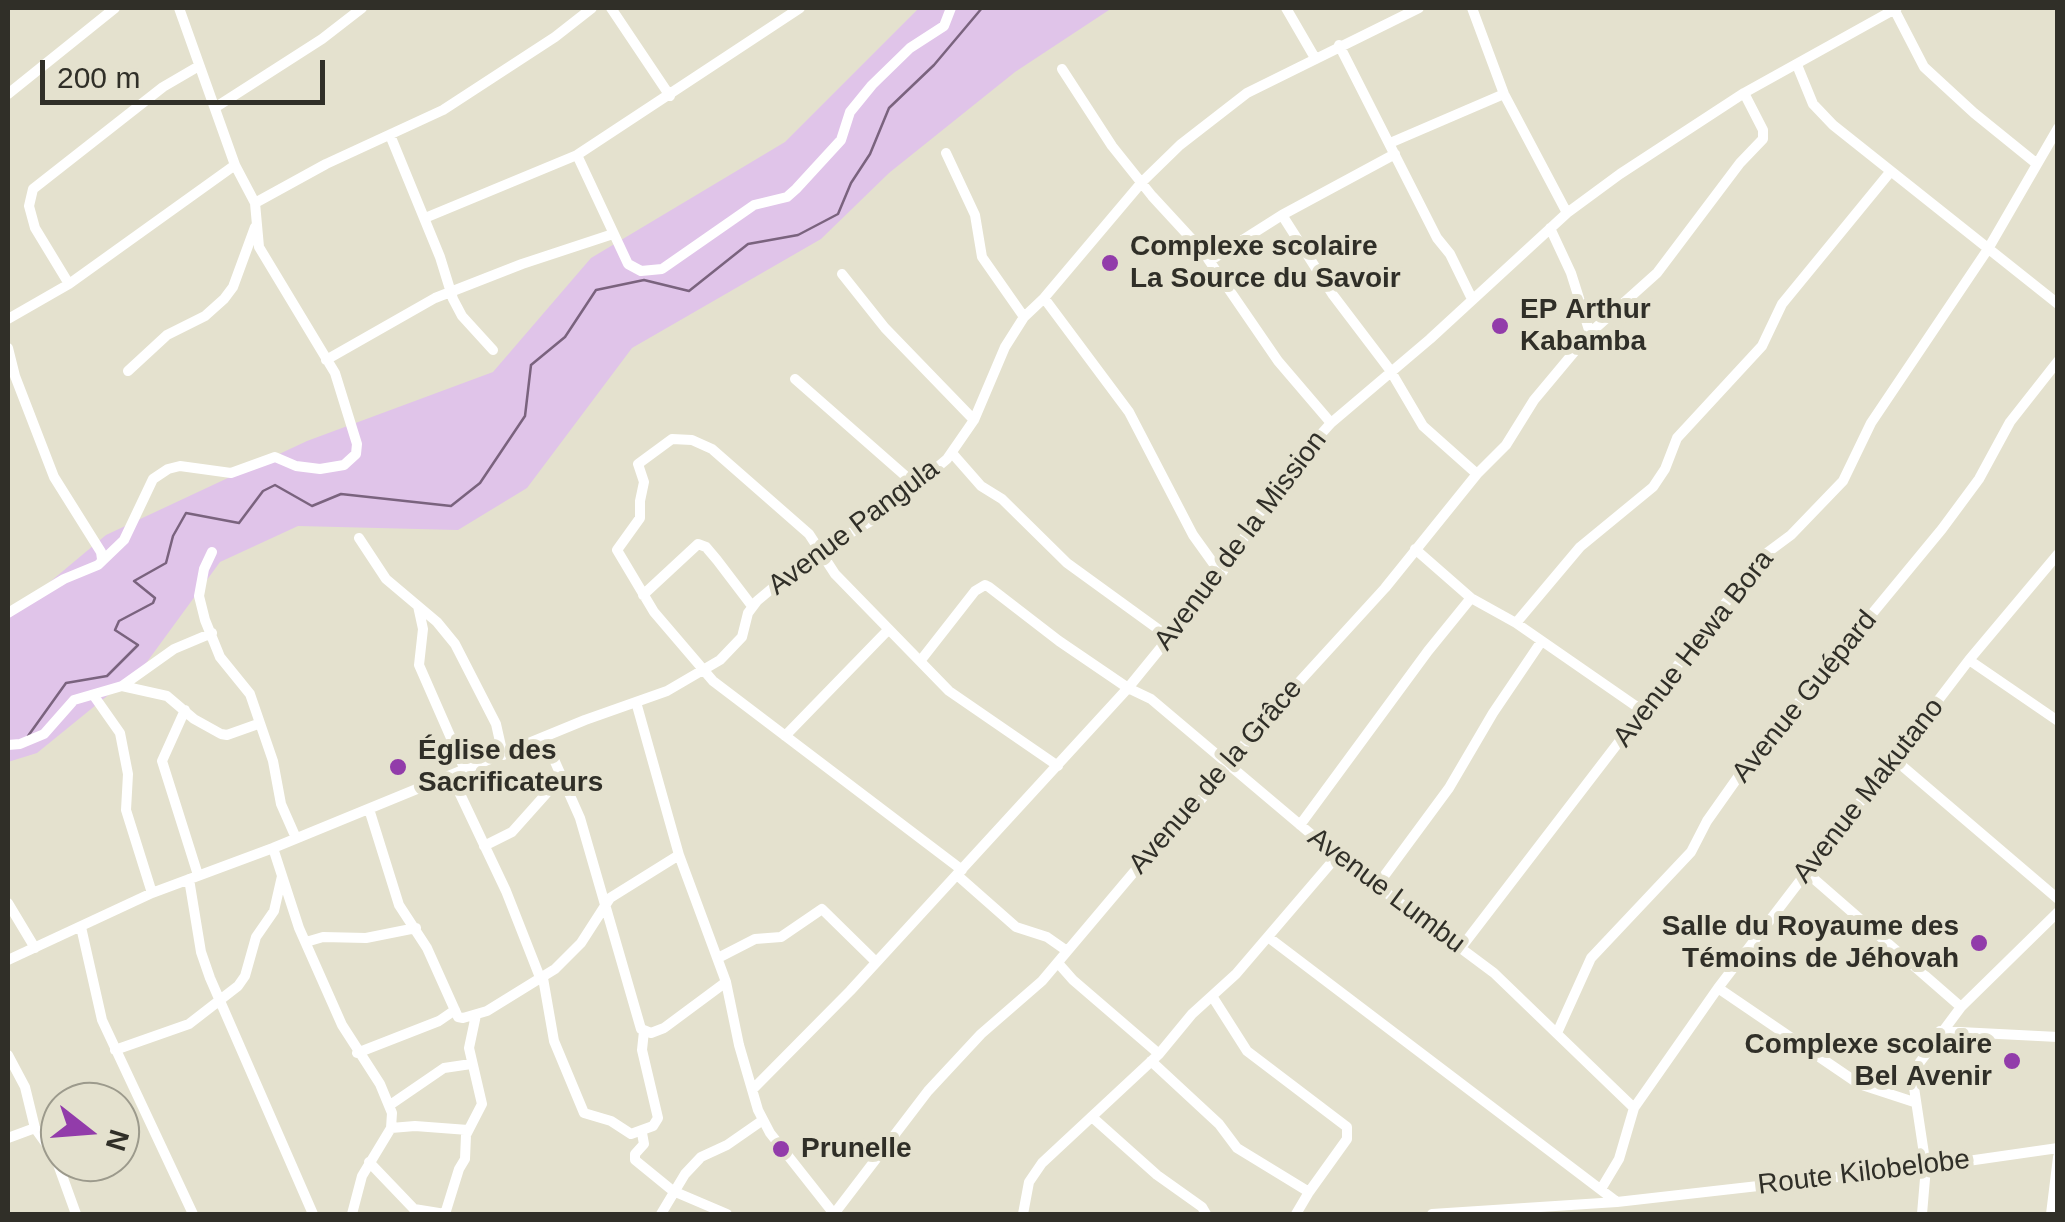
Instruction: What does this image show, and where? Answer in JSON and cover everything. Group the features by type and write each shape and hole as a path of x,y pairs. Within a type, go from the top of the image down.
{"street":[{"path":"8,94 114,8"},
{"path":"8,613 64,579 94,569 124,540 153,478 173,467 231,473 267,458 281,458 302,468 320,468 352,460 357,444 344,398 326,360 263,258 255,203 234,164 180,8"},
{"path":"216,108 362,8"},
{"path":"255,203 326,164 444,110 592,8"},
{"path":"612,8 670,96"},
{"path":"425,218 576,154 800,8"},
{"path":"576,154 628,264 642,270 662,269 754,206 787,197 841,140 850,112 872,86 910,48 944,26 952,8"},
{"path":"1286,8 1315,58"},
{"name":"Avenue Pangula","path":"8,960 152,893 675,688 703,672 740,640 752,606 821,549 864,526 918,487 952,453 974,420 999,360 1024,317 1142,182 1213,117 1248,94 1419,8"},
{"path":"1472,8 1504,94 1567,213"},
{"path":"1895,8 1924,67 2037,164"},
{"name":"Avenue de la Mission","path":"754,1089 1128,688 1221,574 1284,475 1331,423 1567,213 1689,126 1895,8"},
{"path":"1339,45 1472,299"},
{"path":"1798,65 1818,112 2058,304"},
{"path":"69,284 35,228 29,206 33,189 163,88 199,66"},
{"path":"1062,69 1112,146 1208,259 1278,361 1331,423"},
{"name":"Avenue de la Grâce","path":"834,1214 928,1091 981,1034 1058,963 1150,853 1193,810 1258,727 1385,588 1506,444 1534,400 1590,333 1657,274 1740,163 1762,141 1764,130 1744,93"},
{"path":"1208,259 1215,259 1393,149 1504,94"},
{"name":"Avenue Hewa Bora","path":"1460,949 1760,558 1791,535 1844,481 1871,423 1988,249 2058,128"},
{"path":"390,135 462,316 493,350"},
{"path":"946,154 975,215 982,257 1024,317"},
{"path":"8,320 69,284 234,164"},
{"path":"1516,623 1580,547 1653,487 1666,469 1677,438 1762,346 1782,304 1890,170"},
{"path":"1282,215 1332,295 1390,370 1423,426 1477,474"},
{"path":"128,370 167,335 205,316 224,299 233,288 256,221"},
{"path":"1550,228 1572,273 1590,333"},
{"path":"326,360 453,291 612,234"},
{"path":"842,274 892,337 974,420"},
{"path":"1044,298 1129,412 1183,517 1221,574"},
{"path":"8,348 54,477 102,552 102,559"},
{"name":"Avenue Guépard","path":"1557,1033 1592,958 1681,864 1743,770 1980,479 2010,422 2058,361"},
{"path":"796,379 918,487"},
{"path":"1058,766 953,694 835,574 821,549 799,524 718,453 692,440 672,439 638,464 644,482 640,518 617,550 642,596 703,672 959,872 1016,928 1047,937 1067,950"},
{"path":"952,453 982,486 1002,499 1068,563 1169,637"},
{"path":"359,538 386,579 456,644 496,724 503,755"},
{"path":"642,596 698,544 718,560 752,606"},
{"path":"1415,549 1471,598 1516,623 1643,711"},
{"path":"212,552 204,569 200,596 205,620 220,657 244,684 273,761 281,804 296,838"},
{"name":"Avenue Makutano","path":"1600,1189 1619,1160 1634,1108 1718,988 1969,660 2058,554"},
{"name":"Avenue Lumbu","path":"921,660 975,590 984,585 1128,688 1151,699 1337,856 1494,973 1634,1108"},
{"path":"1300,825 1471,598"},
{"path":"418,605 423,628 420,665 465,770"},
{"path":"785,736 888,630"},
{"path":"8,745 44,734 74,700 122,686 174,649 212,633"},
{"path":"1376,887 1448,788 1542,642"},
{"path":"1969,660 2058,721"},
{"path":"122,686 166,696 212,730 227,735 258,724"},
{"path":"94,696 120,734 128,774 126,810 152,893"},
{"path":"636,702 679,855 726,982 754,1100 763,1120 834,1214"},
{"path":"185,710 162,761 194,877 201,952 313,1214"},
{"path":"544,737 580,818 639,1026 651,1033 664,1028 726,982"},
{"path":"1894,760 2058,899"},
{"path":"451,775 542,979 554,1041 584,1113 632,1134 654,1126 658,1113 642,1050 644,1032"},
{"path":"484,846 512,832 562,776"},
{"path":"369,809 399,905 416,928 458,1017 476,1015 542,979 581,944 605,903 624,887 679,855"},
{"path":"273,848 306,942 358,1053 390,1105 391,1128 369,1162 352,1214"},
{"path":"1023,1214 1026,1192 1036,1172 1155,1058 1337,856"},
{"path":"1806,872 1961,1007"},
{"path":"114,1050 189,1024 238,986 245,976 256,937 274,911 282,875"},
{"path":"8,903 35,948"},
{"path":"718,958 755,940 781,937 822,909 876,962"},
{"path":"1922,1214 1926,1166 1914,1102 1915,1072 1940,1031 1961,1007 2058,912"},
{"path":"81,927 102,1020 193,1214"},
{"path":"306,942 323,937 366,938 416,928"},
{"path":"1268,937 1617,1202"},
{"path":"1058,963 1219,1124 1237,1148 1309,1192"},
{"path":"1718,988 1859,1084 1914,1102"},
{"path":"1212,996 1247,1051 1347,1127 1346,1139 1296,1214"},
{"path":"358,1053 439,1021 456,1010"},
{"path":"369,1162 414,1208 445,1214 458,1169 465,1159 468,1130 480,1111 482,1098 470,1064 469,1041 476,1015"},
{"path":"1940,1031 2058,1037"},
{"path":"8,1055 11,1068 25,1087 35,1128 56,1156 76,1214"},
{"path":"390,1105 438,1071 470,1064"},
{"path":"1092,1117 1206,1214"},
{"path":"661,1214 701,1156 728,1145 763,1120"},
{"path":"8,1138 35,1128"},
{"path":"391,1128 468,1130"},
{"path":"642,1133 644,1144 634,1158 674,1191 727,1214"},
{"name":"Route Kilobelobe","path":"1432,1214 1598,1209 1617,1202 2058,1148"},
{"path":"2051,1214 2058,1157"}],"shaded area":[{"path":"919,8 1112,8 1015,72 889,173 821,239 632,348 527,488 458,530 298,526 220,562 144,666 37,753 8,762 8,617 106,535 307,441 493,372 591,258 785,142"}],"waterway":[{"path":"28,736 66,683 107,676 138,645 115,630 119,621 153,603 155,598 134,581 166,563 173,536 186,513 239,523 263,491 275,485 312,506 341,494 451,506 480,483 525,416 531,365 565,337 596,290 644,280 689,291 748,244 798,235 838,214 889,108 934,65 982,8"}],"place":[{"name":"Complexe scolaire La Source du Savoir","path":"1110,263"},
{"name":"EP Arthur Kabamba","path":"1500,326"},
{"name":"Église des Sacrificateurs","path":"398,767"},
{"name":"Salle du Royaume des Témoins de Jéhovah","path":"1979,943"},
{"name":"Complexe scolaire Bel Avenir","path":"2012,1061"},
{"name":"Prunelle","path":"781,1149"}]}
